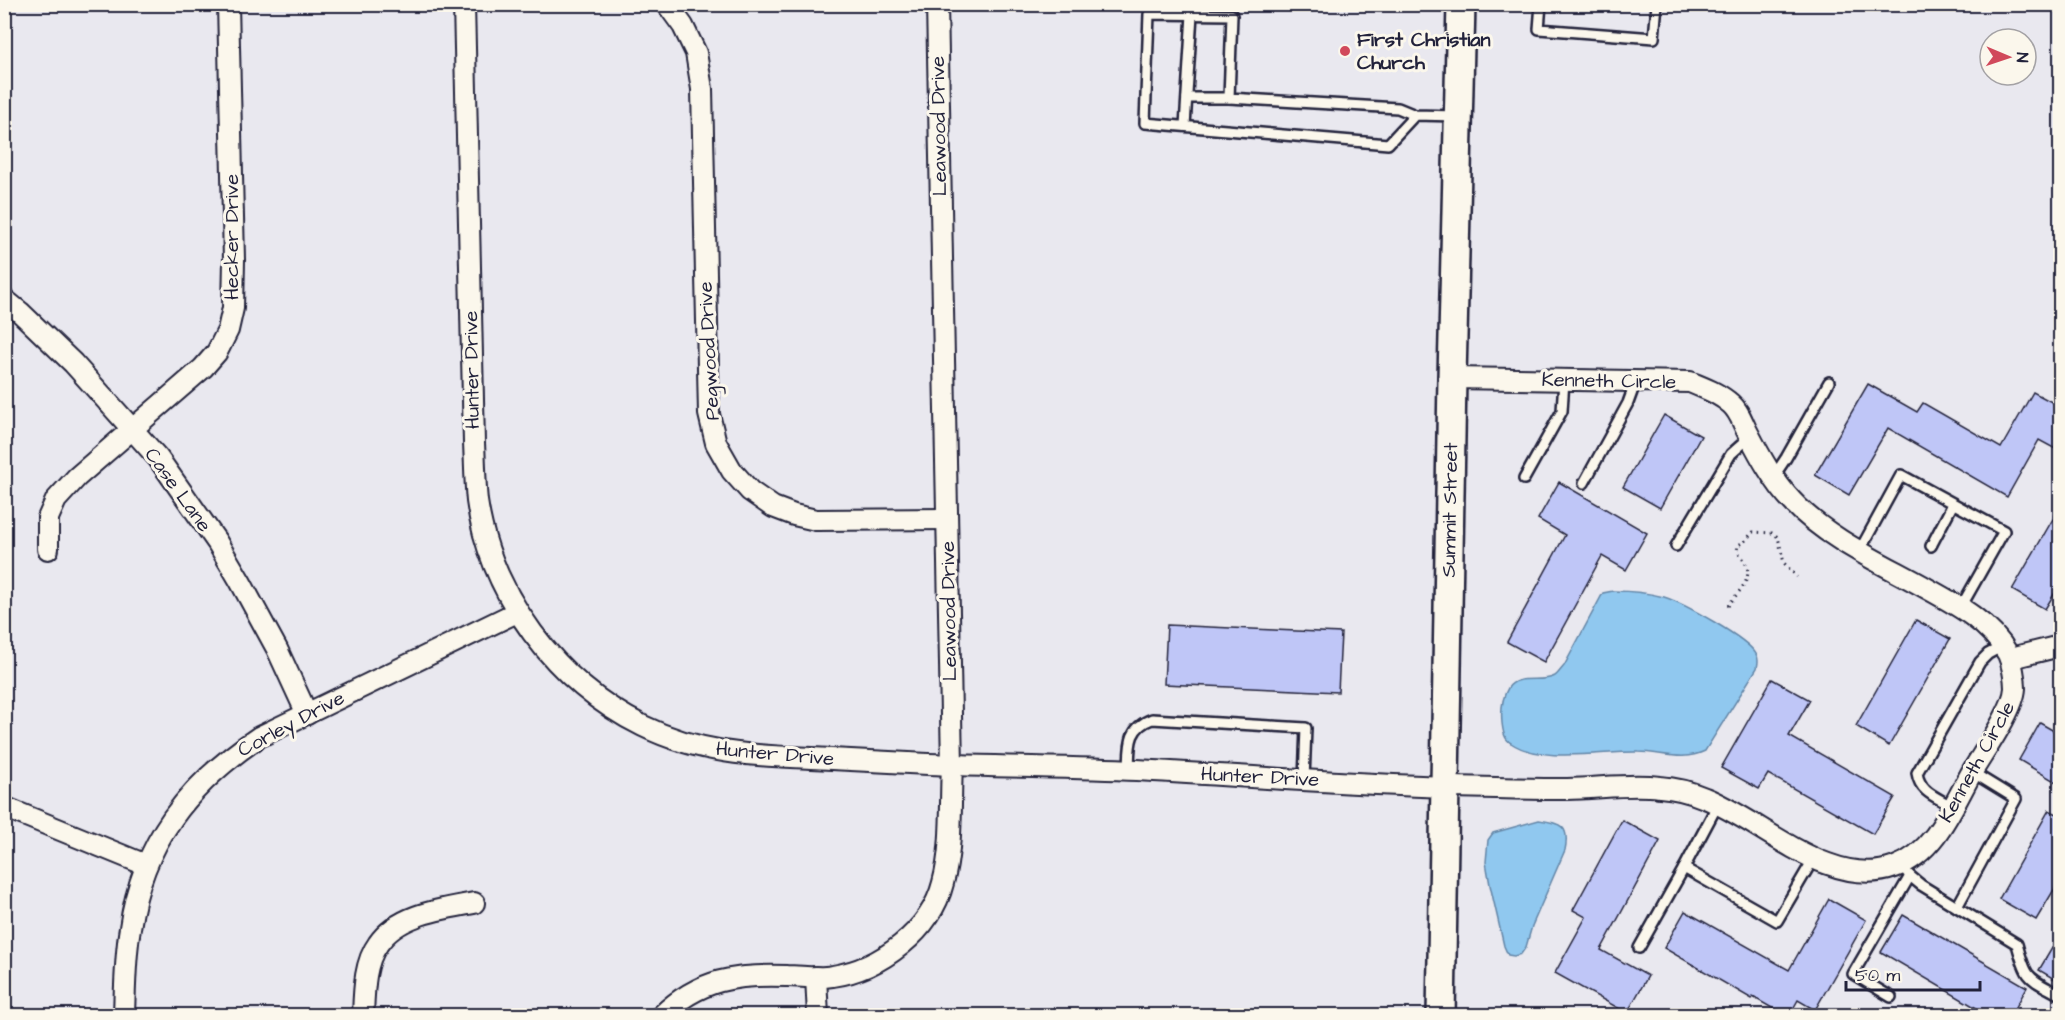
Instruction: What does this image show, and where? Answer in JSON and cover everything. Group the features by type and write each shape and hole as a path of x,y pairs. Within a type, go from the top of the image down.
{"main road":[{"name":"Summit Street","path":"1441,1016 1461,4"}],"street":[{"name":"Hecker Drive","path":"48,549 48,518 56,500 77,477 203,368 217,352 228,330 233,308 234,260 228,4"},
{"name":"Hunter Drive","path":"464,4 477,501 488,546 499,576 517,612 541,645 583,686 644,727 726,753 1445,786"},
{"name":"Pegwood Drive","path":"667,4 696,53 702,88 709,414 716,443 732,471 750,491 773,507 794,515 816,520 947,519"},
{"name":"Leawood Drive","path":"661,1016 691,992 716,981 737,976 834,976 869,965 891,953 911,936 930,912 943,885 949,849 952,765 937,4"},
{"name":"Case Lane","path":"4,299 73,363 158,458 217,542 277,649 307,714"},
{"name":"Kenneth Circle","path":"1445,786 1563,789 1658,786 1700,795 1814,858 1837,867 1858,872 1905,871 1937,833 2016,693 2006,653 1992,632 1961,607 1820,525 1790,500 1744,427 1737,409 1718,394 1690,382 1452,378"},
{"name":"Corley Drive","path":"124,1016 130,927 146,865 167,824 207,777 233,754 259,737 517,612"},
{"path":"2006,653 2061,646"},
{"path":"4,807 146,865"},
{"path":"363,1016 367,969 378,944 394,928 412,919 438,909 474,903"},
{"path":"816,977 818,1016"}],"lane":[{"path":"1540,4 1539,29 1654,38 1657,4"},
{"path":"1229,98 1232,15 1149,14 1145,123 1388,144 1415,115"},
{"path":"1185,126 1192,14"},
{"path":"1187,98 1229,98 1398,108 1415,115 1459,116"},
{"path":"1524,479 1562,411 1563,380"},
{"path":"1584,483 1628,404 1636,381"},
{"path":"1774,476 1829,382"},
{"path":"1676,546 1731,454 1750,437"},
{"path":"1860,550 1901,475 2004,531 1961,607"},
{"path":"1931,546 1953,504"},
{"path":"1953,807 1924,790 1918,783 1917,773 1980,662 1988,654 2006,653"},
{"path":"1129,770 1130,741 1135,730 1143,722 1152,719 1282,726 1306,728 1304,780"},
{"path":"1956,907 2016,800 1972,772"},
{"path":"1639,948 1718,804"},
{"path":"1684,868 1777,921 1814,858"},
{"path":"1891,997 1853,974 1905,871 1920,885 2018,944 2022,963 2029,978 2061,995"}],"path":[{"path":"1728,606 1740,591 1748,572 1748,564 1737,551 1738,545 1753,532 1772,533 1778,537 1784,563 1797,577"}],"water":[{"path":"1613,591 1664,597 1699,613 1741,639 1756,654 1757,668 1705,751 1688,756 1647,752 1555,755 1524,749 1511,743 1505,737 1502,710 1508,688 1517,681 1543,679 1556,675 1564,666 1603,593"},
{"path":"1539,820 1562,827 1566,836 1565,850 1532,926 1526,947 1521,954 1508,955 1504,946 1486,862 1488,840 1493,833"}],"building":[{"path":"1868,384 1917,412 1923,403 2001,448 2033,392 2061,407 2061,452 2039,440 2007,497 1888,428 1849,495 1815,475"},
{"path":"1664,415 1701,436 1660,508 1623,487"},
{"path":"1559,482 1647,533 1626,570 1602,556 1544,662 1507,642 1565,535 1538,519"},
{"path":"2061,505 2061,583 2045,609 2012,590"},
{"path":"1916,620 1950,639 1889,746 1856,726"},
{"path":"1167,625 1341,633 1338,692 1164,684"},
{"path":"1772,679 1810,700 1789,736 1895,797 1873,834 1768,774 1759,789 1721,768"},
{"path":"2040,723 2061,735 2061,785 2019,760"},
{"path":"2049,810 2061,816 2061,878 2036,920 1999,899"},
{"path":"1622,820 1660,841 1601,950 1648,976 1627,1013 1555,973 1586,917 1573,910"},
{"path":"1829,899 1866,920 1815,1010 1798,1000 1789,1016 1786,1016 1664,948 1685,911 1789,970"},
{"path":"1903,915 2027,987 2011,1016 1990,1016 1881,952"},
{"path":"2061,933 2061,983 2039,970"}],"place":[{"name":"First Christian Church","path":"1345,51"}]}
